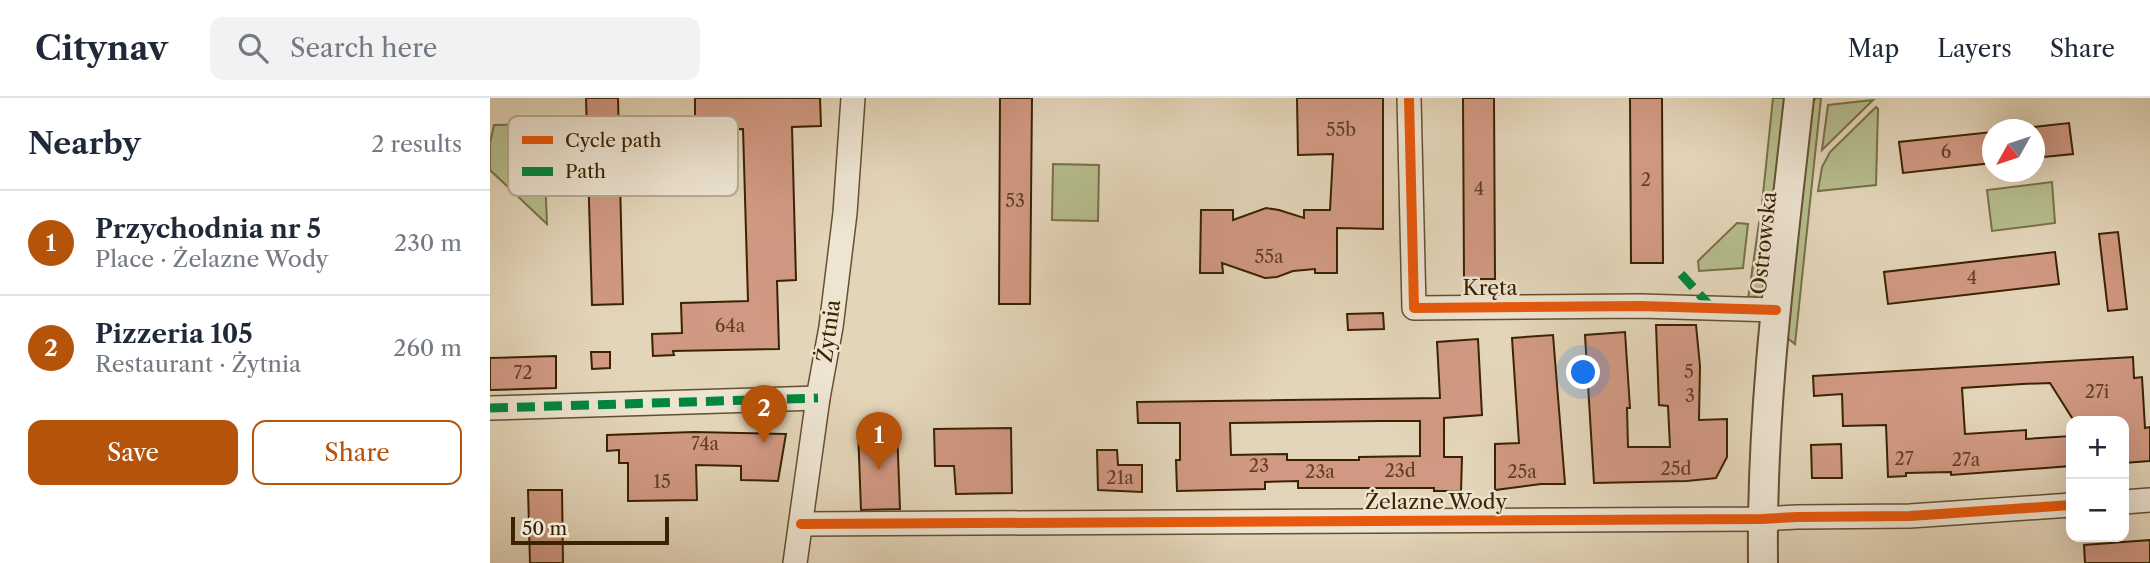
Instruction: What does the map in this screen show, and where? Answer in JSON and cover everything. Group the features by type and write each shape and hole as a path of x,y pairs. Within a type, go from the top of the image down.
{"street":[{"name":"Żytnia","path":"795,563 818,398 831,327 845,213 853,98"},
{"name":"Kręta","path":"1409,98 1414,308 1640,306 1776,310"},
{"name":"Ostrowska","path":"1763,563 1766,440 1776,310 1799,98"},
{"path":"490,408 818,398"},
{"path":"2129,502 2150,500"},
{"name":"Żelazne Wody","path":"801,524 1762,519 1910,516 2066,505"}],"green space":[{"path":"1773,98 1786,98 1773,206 1762,204"},
{"path":"1816,98 1821,98 1795,344 1786,337 1809,107"},
{"path":"1873,100 1822,150 1828,105"},
{"path":"1876,107 1876,185 1818,191 1822,167 1830,152"},
{"path":"494,125 508,125 508,187 490,170 490,143"},
{"path":"1053,164 1099,165 1098,221 1052,220"},
{"path":"2052,182 2055,223 1992,231 1987,190"},
{"path":"517,196 546,196 547,224"},
{"path":"1737,223 1748,224 1743,268 1699,271 1698,261"},
{"path":"1759,223 1770,238 1766,287 1761,294 1748,299"}],"building":[{"path":"586,98 618,98 618,116 587,116"},
{"path":"695,98 820,98 821,126 792,127 796,280 777,281 779,349 673,351 674,355 653,356 652,334 682,333 681,303 748,301 743,129 738,129 738,116 695,116"},
{"path":"1000,98 1032,98 1030,304 999,304"},
{"path":"1297,98 1383,98 1383,229 1337,228 1337,273 1315,273 1315,269 1265,278 1222,263 1223,273 1200,273 1201,210 1233,210 1233,220 1266,208 1304,218 1304,210 1330,210 1333,154 1298,155"},
{"path":"1463,98 1494,98 1495,279 1464,279"},
{"path":"1630,98 1662,98 1663,263 1631,263"},
{"path":"2069,123 2073,154 2045,157 2045,126"},
{"path":"1982,133 1982,164 1903,173 1899,142"},
{"path":"589,196 620,196 623,304 592,305"},
{"path":"2118,232 2127,309 2108,311 2099,234"},
{"path":"2055,252 2059,284 1888,304 1884,272"},
{"path":"1383,313 1384,329 1348,330 1347,314"},
{"path":"1656,325 1696,325 1700,366 1699,420 1727,419 1727,457 1716,478 1594,483 1585,335 1625,332 1630,408 1627,408 1628,447 1670,447 1668,406 1659,405"},
{"path":"1553,335 1565,484 1495,490 1495,444 1519,443 1512,338"},
{"path":"1478,339 1482,415 1444,418 1444,457 1462,457 1461,491 1434,491 1434,488 1298,488 1298,481 1265,482 1265,489 1177,491 1176,460 1180,460 1180,423 1138,423 1137,402 1440,398 1437,342","holes":["1420,421 1420,456 1359,457 1359,460 1287,460 1287,454 1231,455 1230,423"]},
{"path":"591,352 610,352 610,368 592,369"},
{"path":"556,356 556,388 490,390 490,358"},
{"path":"2133,357 2134,378 2142,377 2145,428 2150,427 2150,461 2129,463 2129,416 2071,416 2050,383 2022,384 1962,388 1965,434 2026,430 2026,439 2066,436 2066,466 1951,475 1951,472 1906,473 1906,476 1888,477 1886,425 1843,426 1842,394 1814,396 1813,376"},
{"path":"897,428 900,509 861,510 858,429"},
{"path":"1011,428 1012,493 956,494 954,466 935,466 934,429"},
{"path":"694,432 786,434 778,481 741,480 741,466 696,465 697,500 628,501 628,463 619,463 619,450 607,451 607,435"},
{"path":"1841,444 1842,478 1812,478 1811,445"},
{"path":"1097,450 1117,450 1118,465 1142,465 1142,492 1098,490"},
{"path":"528,490 562,490 563,563 530,563"},
{"path":"2150,540 2150,563 2085,563 2084,545"}],"marked path":[{"path":"1681,274 1712,308"},
{"path":"490,408 818,398"}],"cycle path":[{"path":"1409,98 1414,308 1640,306 1776,310"},
{"path":"801,524 1762,519 1910,516 2066,505"}],"place":[{"name":"Pizzeria 105","path":"764,443"},
{"name":"Przychodnia nr 5","path":"879,470"}]}
